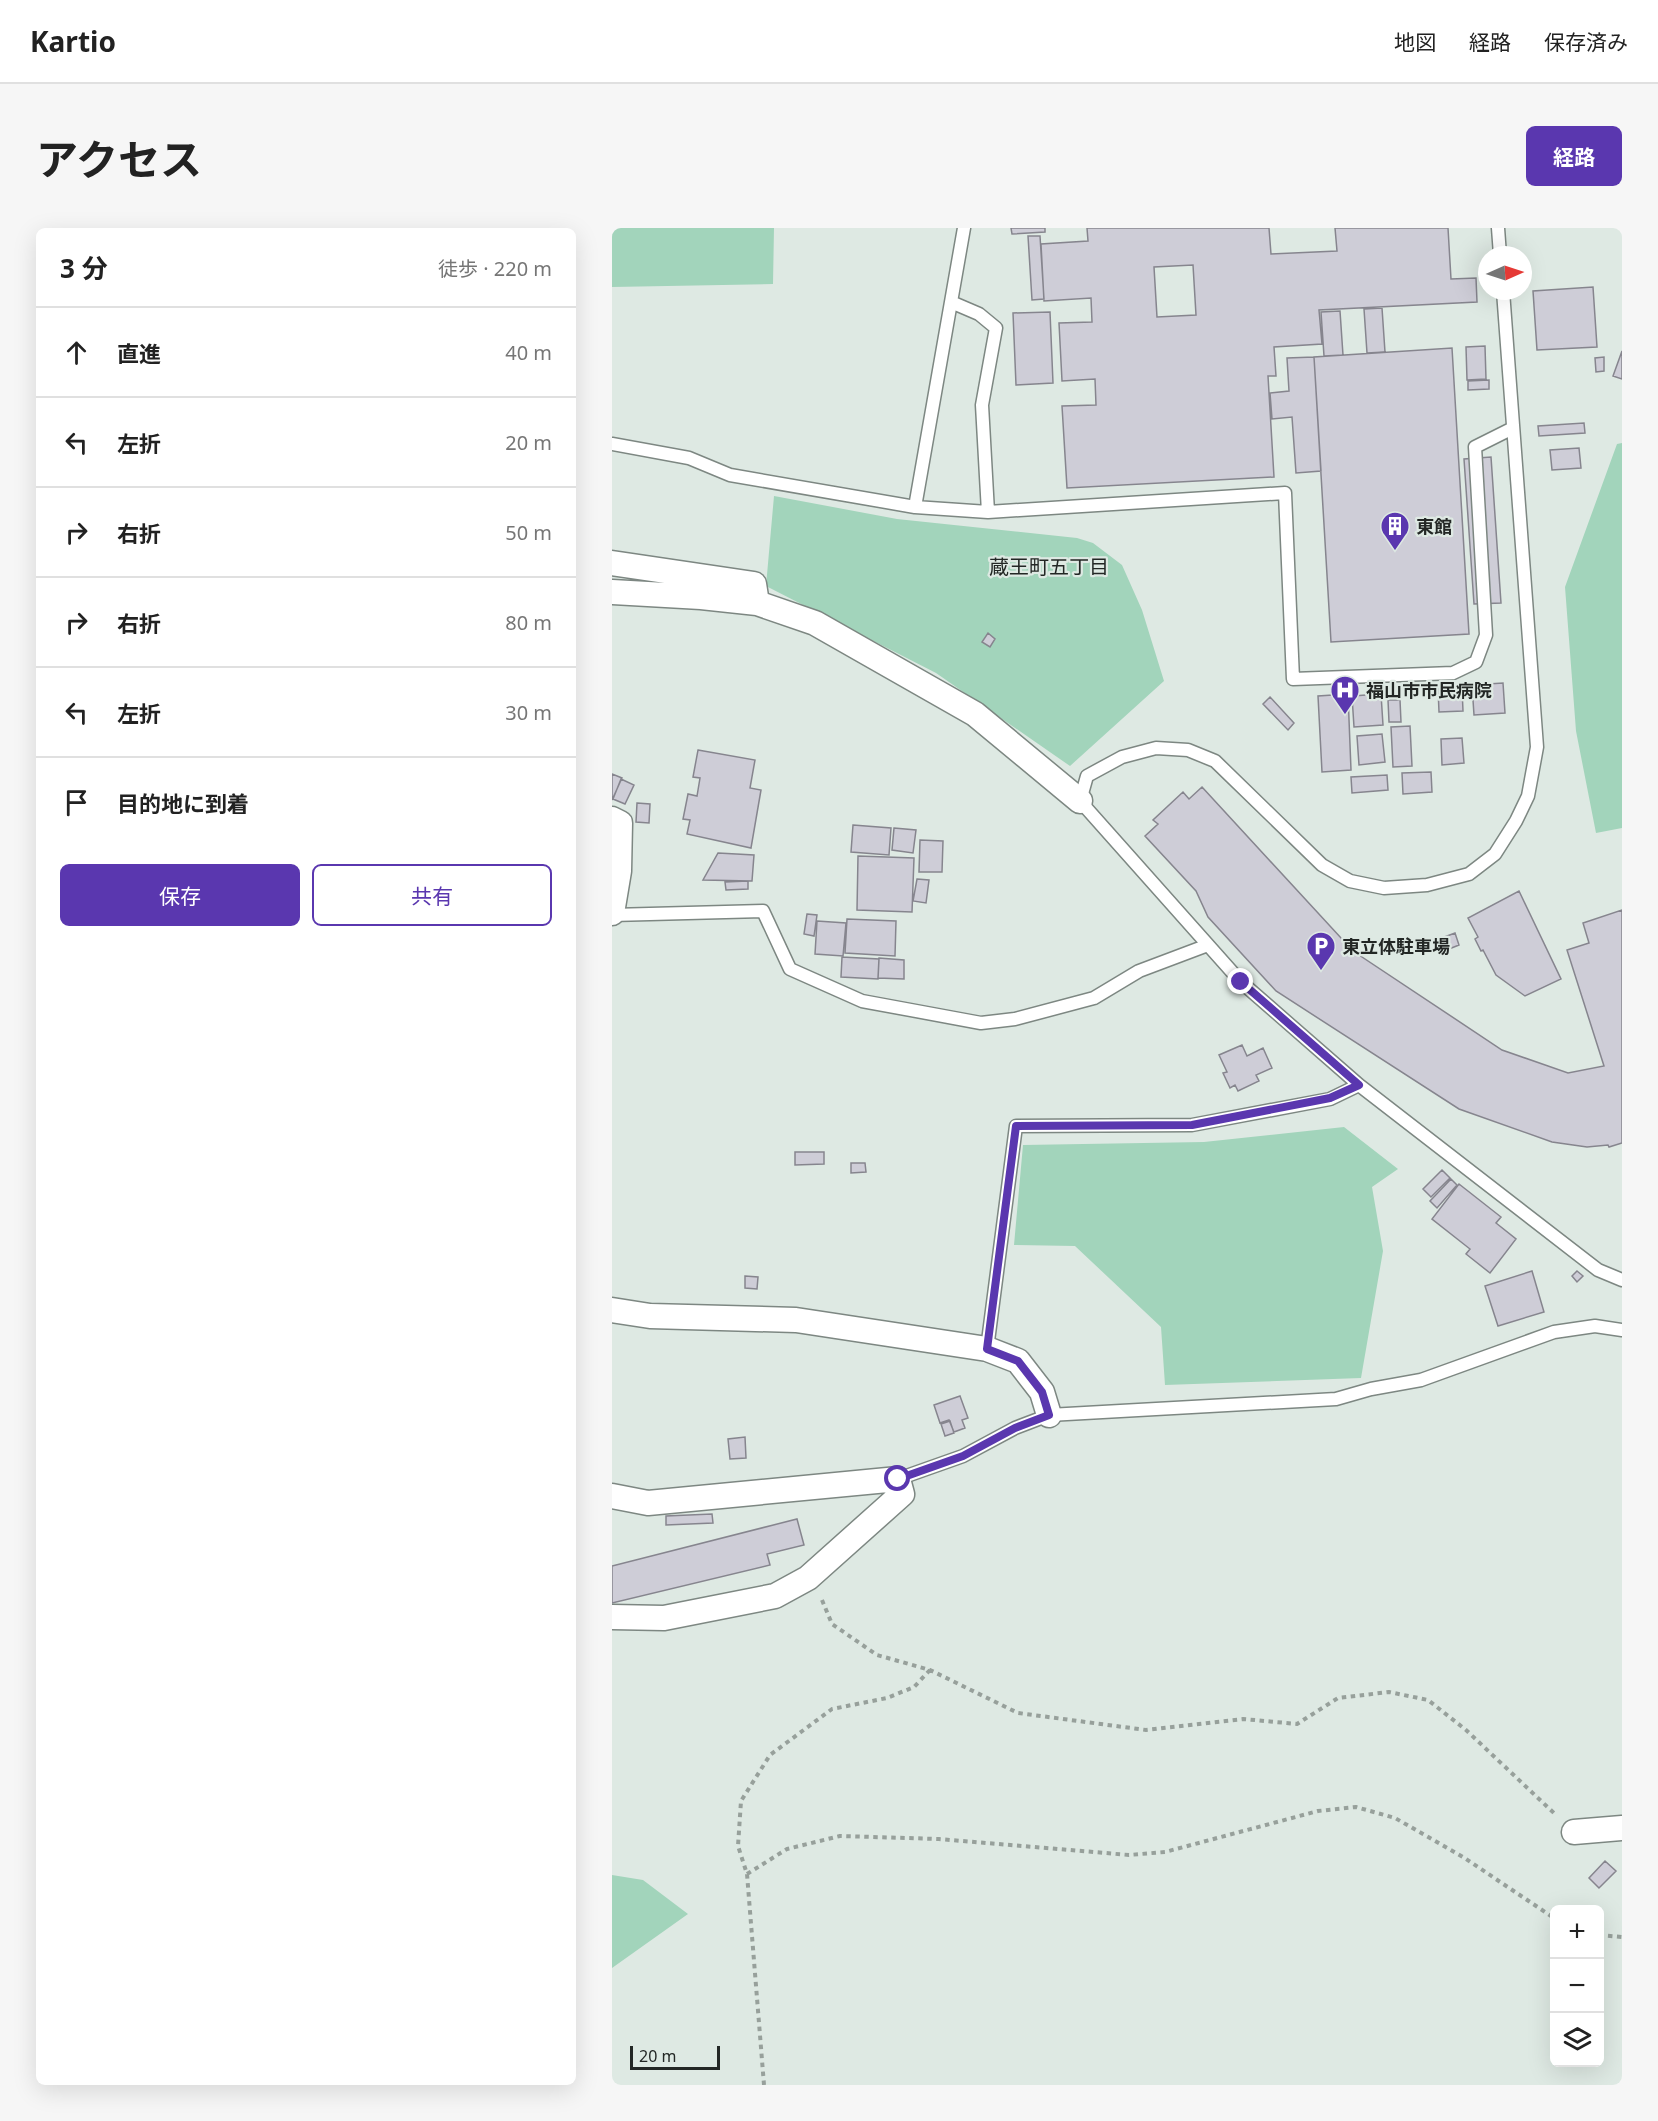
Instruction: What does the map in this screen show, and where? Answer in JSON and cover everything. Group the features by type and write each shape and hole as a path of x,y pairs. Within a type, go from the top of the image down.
{"street":[{"path":"612,562 754,584 757,603"},
{"path":"612,592 757,603 814,623 975,714 1080,801"},
{"path":"612,819 620,824 619,871 612,914"},
{"path":"612,1310 650,1316 796,1320 987,1349 1018,1361 1042,1392 1049,1415"},
{"path":"612,1496 648,1503 898,1479 902,1494 808,1578 775,1596 664,1618 612,1617"},
{"path":"1574,1832 1622,1828"}],"lane":[{"path":"915,507 964,228"},
{"path":"1498,228 1499,246"},
{"path":"1504,300 1537,747 1528,796 1495,854 1469,874 1427,885 1384,888 1350,881 1322,865 1215,761 1188,750 1156,748 1122,757 1087,776 1080,801 1241,982 1359,1085 1598,1270 1622,1280"},
{"path":"951,302 979,314 996,328 982,405 988,512"},
{"path":"612,444 689,458 730,475 915,507 988,512 1285,493 1293,679 1453,673 1476,662 1486,635 1475,447 1513,428"},
{"path":"612,914 763,911 790,969 862,1001 981,1023 1015,1019 1095,998 1139,971 1208,945"},
{"path":"987,1349 1016,1126 1192,1125 1330,1098 1359,1085"},
{"path":"898,1479 963,1456 1015,1428 1049,1415 1336,1399 1371,1389 1421,1380 1554,1332 1595,1326 1622,1330"}],"path":[{"path":"808,1578 832,1624 877,1654 930,1670 1018,1713 1146,1730 1243,1719 1297,1724 1338,1698 1389,1692 1428,1700 1466,1730 1574,1832"},
{"path":"764,2085 747,1874 738,1846 741,1801 771,1755 832,1709 887,1698 914,1687 930,1670"},
{"path":"747,1874 787,1849 840,1836 939,1839 1129,1855 1165,1852 1318,1811 1356,1807 1395,1818 1462,1857 1550,1915"},
{"path":"1604,1935 1622,1936"}],"green space":[{"path":"612,228 774,228 773,284 612,287"},
{"path":"1622,443 1622,828 1596,833 1576,731 1565,587 1617,444"},
{"path":"774,496 897,519 1077,538 1093,543 1122,565 1142,610 1164,681 1070,766 936,673 766,586"},
{"path":"1344,1127 1398,1169 1372,1187 1383,1251 1361,1378 1165,1385 1161,1327 1075,1246 1014,1245 1023,1145 1204,1142"},
{"path":"612,1875 643,1880 688,1914 612,1968"}],"building":[{"path":"1011,228 1045,228 1045,232 1012,234"},
{"path":"1087,228 1269,228 1271,254 1337,251 1335,228 1448,228 1451,279 1476,278 1477,302 1319,310 1322,344 1274,347 1276,376 1268,376 1274,477 1067,488 1062,406 1096,405 1095,379 1062,381 1059,323 1092,322 1091,298 1044,301 1041,244 1088,241","holes":["1193,265 1196,315 1157,317 1154,267"]},
{"path":"1028,236 1040,236 1044,299 1032,300"},
{"path":"1593,287 1597,347 1537,350 1533,291"},
{"path":"1382,308 1385,352 1367,353 1364,309"},
{"path":"1340,311 1343,355 1324,356 1321,312"},
{"path":"1050,312 1053,383 1016,385 1013,313"},
{"path":"1485,346 1486,379 1467,380 1466,347"},
{"name":"東館","path":"1452,348 1469,634 1331,642 1314,357"},
{"path":"1622,351 1622,379 1613,376"},
{"path":"1314,357 1321,471 1296,473 1292,417 1272,419 1270,393 1289,391 1287,358"},
{"path":"1604,357 1604,371 1596,372 1595,358"},
{"path":"1489,380 1489,389 1468,390 1468,381"},
{"path":"1584,423 1585,433 1539,436 1538,426"},
{"path":"1579,448 1581,468 1552,470 1550,450"},
{"path":"1491,457 1501,603 1474,604 1464,459"},
{"path":"988,633 995,639 990,647 982,642"},
{"path":"1503,683 1505,713 1474,715 1472,685"},
{"path":"1438,688 1462,688 1463,711 1439,712"},
{"path":"1348,694 1351,770 1322,772 1318,696"},
{"path":"1381,694 1383,725 1354,727 1352,696"},
{"path":"1270,697 1294,723 1288,730 1263,704"},
{"path":"1388,700 1400,700 1401,722 1389,722"},
{"path":"1410,726 1412,766 1393,767 1391,727"},
{"path":"1382,734 1385,762 1359,765 1357,736"},
{"path":"1462,738 1464,763 1442,765 1441,739"},
{"path":"698,750 755,760 750,788 761,790 751,848 687,834 690,820 683,819 688,794 697,796 700,778 693,777"},
{"path":"1431,772 1432,792 1403,794 1402,773"},
{"path":"612,774 622,778 612,800"},
{"path":"1387,775 1388,790 1352,793 1351,777"},
{"path":"621,779 634,785 625,804 613,799"},
{"name":"東立体駐車場","path":"1202,787 1353,951 1502,1050 1568,1073 1604,1066 1567,950 1589,943 1583,923 1622,910 1622,1143 1609,1147 1608,1145 1587,1147 1552,1142 1459,1109 1276,991 1208,917 1196,891 1145,836 1158,824 1153,820 1183,792 1189,799"},
{"path":"637,803 650,804 649,823 636,822"},
{"path":"853,825 891,828 889,855 851,852"},
{"path":"894,828 916,830 913,853 892,850"},
{"path":"920,840 943,841 942,872 919,872"},
{"path":"718,853 754,855 752,881 703,880"},
{"path":"858,856 914,858 912,912 857,910"},
{"path":"917,879 929,880 926,903 913,901"},
{"path":"748,881 748,889 726,890 725,882"},
{"path":"1519,891 1561,979 1525,996 1496,975 1475,939 1478,937 1468,918"},
{"path":"807,914 817,915 814,936 804,934"},
{"path":"847,919 896,921 895,956 845,953"},
{"path":"817,921 846,923 843,956 815,954"},
{"path":"1455,933 1459,945 1444,951 1439,939"},
{"path":"842,957 879,959 878,979 841,977"},
{"path":"879,958 904,960 904,979 878,978"},
{"path":"1242,1045 1247,1056 1263,1048 1272,1068 1256,1075 1259,1081 1238,1091 1235,1085 1230,1088 1223,1073 1227,1072 1219,1055"},
{"path":"795,1152 824,1152 824,1164 795,1165"},
{"path":"851,1163 865,1163 866,1172 851,1173"},
{"path":"1442,1170 1450,1178 1431,1197 1423,1189"},
{"path":"1451,1179 1457,1185 1437,1208 1430,1201"},
{"path":"1459,1184 1501,1217 1496,1223 1516,1239 1490,1273 1466,1254 1470,1249 1432,1219"},
{"path":"1532,1271 1544,1312 1498,1326 1485,1286"},
{"path":"1577,1271 1583,1276 1577,1282 1572,1276"},
{"path":"745,1276 758,1277 757,1289 745,1288"},
{"path":"960,1396 968,1418 962,1420 965,1428 954,1432 949,1420 940,1423 934,1405"},
{"path":"950,1421 954,1433 945,1436 941,1424"},
{"path":"745,1437 746,1458 730,1459 728,1439"},
{"path":"712,1514 713,1523 666,1525 666,1516"},
{"path":"797,1519 804,1545 767,1554 770,1565 612,1603 612,1566"},
{"path":"1605,1861 1616,1871 1599,1888 1589,1878"}],"place":[{"name":"東館","path":"1395,552"},
{"name":"福山市市民病院","path":"1345,716"},
{"name":"東立体駐車場","path":"1321,972"}],"district":[{"name":"蔵王町五丁目","path":"1049,566"}],"route":[{"path":"898,1479 963,1456 1015,1428 1049,1415 1042,1392 1018,1361 987,1349 1016,1126 1192,1125 1330,1098 1359,1085 1241,982"}]}
